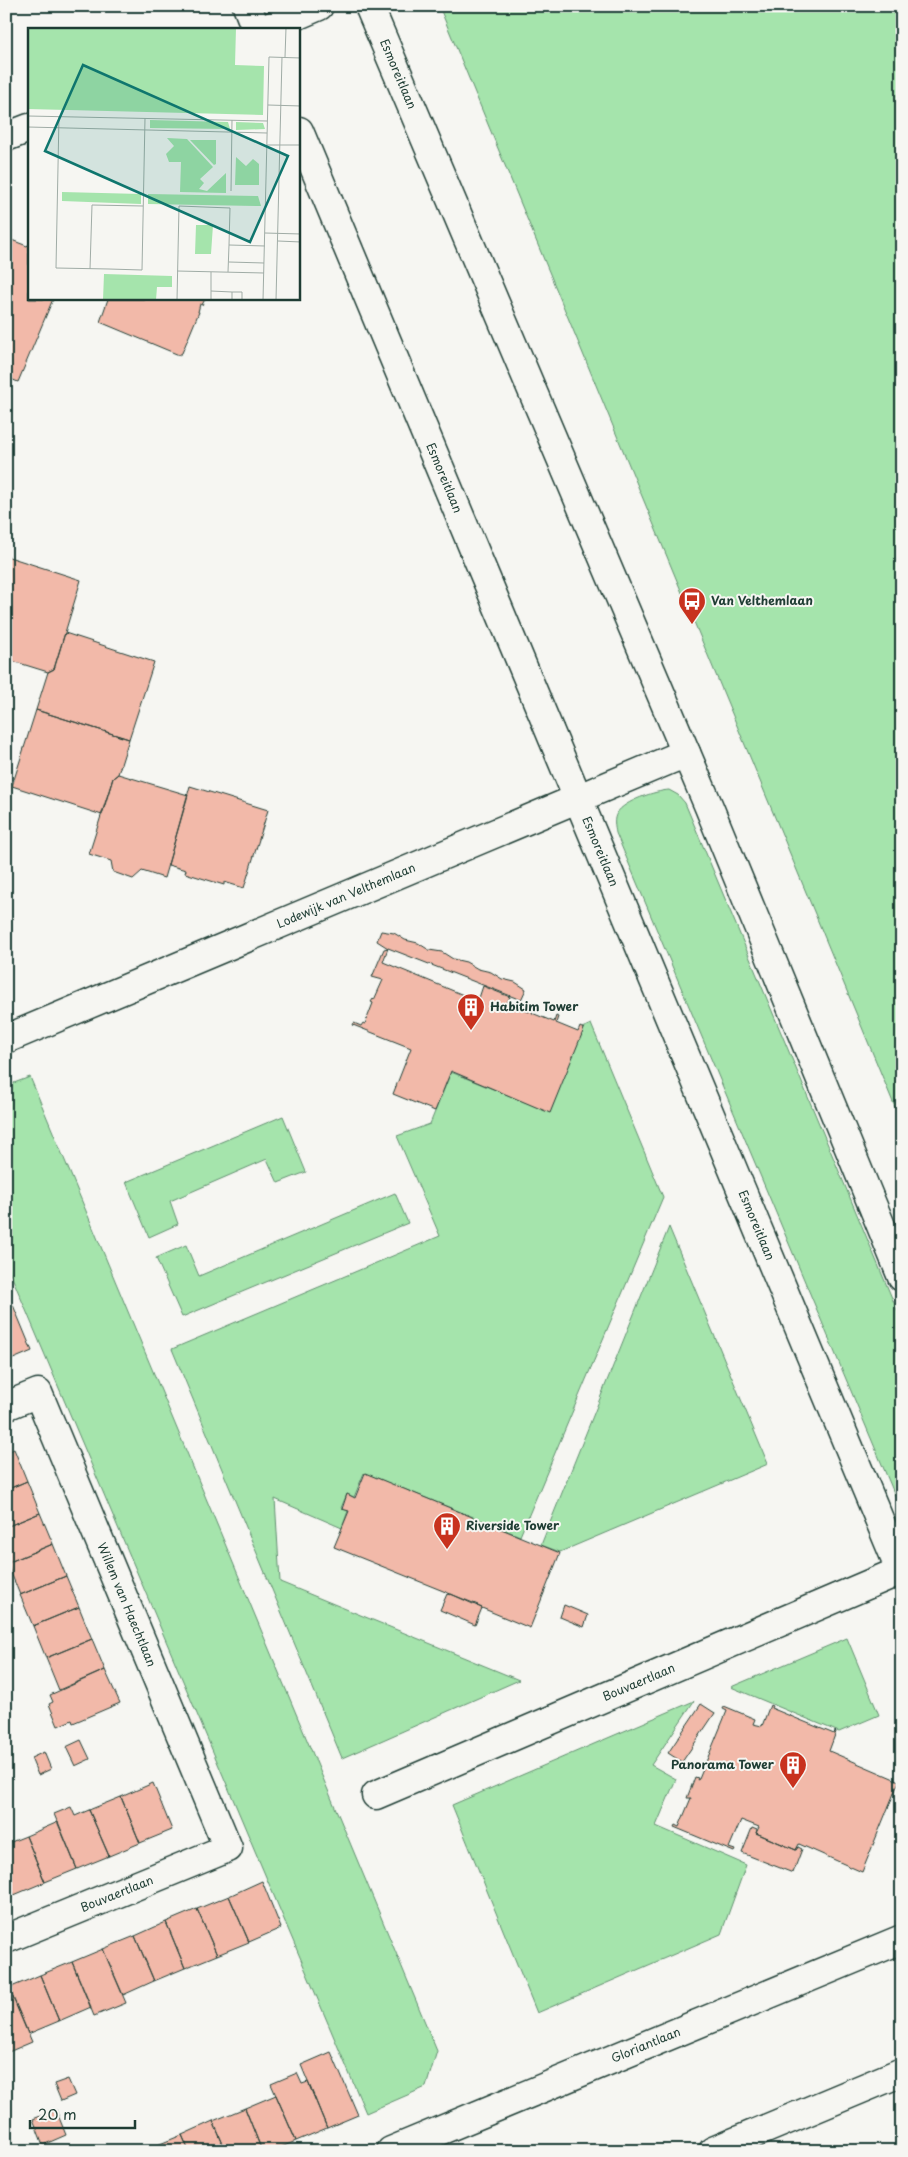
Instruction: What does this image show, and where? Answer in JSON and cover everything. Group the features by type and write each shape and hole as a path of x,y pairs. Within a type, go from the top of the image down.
{"street":[{"path":"247,6 256,28"},
{"path":"267,28 319,6"},
{"name":"Esmoreitlaan","path":"369,6 686,754 902,1277"},
{"path":"6,137 28,128"},
{"name":"Esmoreitlaan","path":"300,133 901,1571"},
{"name":"Lodewijk van Velthemlaan","path":"6,1039 686,754"},
{"name":"Willem van Haechtlaan","path":"6,1406 38,1393 228,1848"},
{"name":"Bouvaertlaan","path":"376,1795 901,1571"},
{"name":"Bouvaertlaan","path":"6,1939 228,1848"},
{"name":"Gloriantlaan","path":"391,2151 902,1939"},
{"path":"713,2151 902,2072"}],"green space":[{"path":"439,6 902,6 902,1124"},
{"path":"669,790 678,795 685,803 902,1322 902,1512 616,833 615,818 617,813 626,804 640,797"},
{"path":"591,1024 663,1197 520,1536 364,1473 354,1497 347,1494 341,1508 348,1511 342,1528 275,1499 280,1582 519,1680 342,1758 172,1349 440,1236 397,1136 430,1124 451,1072 550,1112 582,1028"},
{"path":"30,1077 437,2051 426,2087 366,2113 6,1263 6,1086"},
{"path":"283,1116 306,1172 278,1183 267,1159 170,1201 178,1224 149,1237 126,1182"},
{"path":"395,1193 408,1223 182,1317 156,1258 186,1245 199,1276"},
{"path":"669,1227 768,1464 560,1552 541,1545"},
{"path":"847,1638 879,1715 839,1732 731,1687"},
{"path":"694,1701 651,1765 676,1779 656,1826 746,1865 721,1934 537,2013 452,1805"}],"building":[{"path":"6,228 12,231 9,239 28,245 28,300 53,300 18,382 6,377"},
{"path":"108,300 204,300 202,305 200,304 199,312 182,353 179,355 100,322"},
{"path":"6,556 81,580 54,669 48,672 6,659"},
{"path":"65,633 154,662 129,739 36,710 48,672 54,669"},
{"path":"36,710 129,739 118,774 113,778 102,815 12,786"},
{"path":"118,774 188,795 164,878 142,871 133,879 113,872 111,861 89,854 113,778"},
{"path":"190,786 268,810 244,888 224,882 224,885 185,873 186,870 168,865"},
{"path":"381,931 394,933 429,950 442,952 453,959 491,972 502,979 515,982 526,989 521,1000 388,948 377,941"},
{"name":"Habitim Tower","path":"388,948 383,962 478,1001 483,986 510,997 507,1003 529,1012 532,1006 534,1007 532,1013 554,1022 556,1016 558,1017 556,1023 578,1032 580,1027 584,1029 550,1113 451,1071 435,1111 393,1094 411,1048 353,1025 354,1023 361,1026 363,1023 365,1024 373,1003 371,1002 374,1000 383,980 372,977 384,949"},
{"path":"13,1305 32,1351 6,1362 6,1308"},
{"path":"14,1449 27,1481 6,1490 6,1453"},
{"name":"Riverside Tower","path":"365,1473 560,1553 530,1628 334,1547 349,1511 342,1509 347,1494 355,1498"},
{"path":"27,1481 40,1513 6,1527 6,1490"},
{"path":"40,1513 53,1544 7,1563 6,1527"},
{"path":"53,1544 66,1576 20,1595 7,1563"},
{"path":"66,1576 79,1607 33,1626 20,1595"},
{"path":"447,1594 482,1608 475,1625 440,1610"},
{"path":"564,1605 588,1615 584,1627 560,1617"},
{"path":"79,1607 92,1639 46,1658 33,1626"},
{"path":"92,1639 105,1670 59,1690 46,1658"},
{"path":"105,1670 120,1703 73,1723 72,1720 58,1726 49,1704 53,1702 50,1695"},
{"path":"701,1704 715,1713 682,1762 668,1753"},
{"name":"Panorama Tower","path":"770,1705 772,1706 771,1708 834,1734 835,1731 829,1751 899,1781 862,1872 799,1844 796,1850 756,1833 759,1827 741,1820 729,1848 735,1850 734,1852 674,1827 675,1825 679,1827 691,1798 687,1798 695,1777 698,1778 697,1780 699,1779 727,1711 723,1709 724,1706 755,1719 753,1724 762,1726"},
{"path":"81,1740 90,1759 75,1766 66,1747"},
{"path":"44,1752 51,1769 38,1775 31,1758"},
{"path":"153,1783 172,1830 140,1843 121,1797"},
{"path":"121,1797 140,1843 109,1856 89,1810"},
{"path":"71,1807 75,1816 89,1810 109,1856 77,1869 54,1814"},
{"path":"58,1822 77,1869 45,1882 26,1836"},
{"path":"752,1828 757,1830 756,1833 796,1850 798,1847 802,1849 793,1873 742,1853"},
{"path":"26,1836 45,1882 14,1895 6,1876 6,1844"},
{"path":"6,1876 14,1895 6,1898"},
{"path":"262,1881 281,1928 249,1942 229,1896"},
{"path":"229,1896 249,1942 217,1955 197,1909"},
{"path":"197,1909 217,1955 185,1968 166,1922"},
{"path":"166,1922 185,1968 154,1981 135,1936"},
{"path":"135,1936 154,1981 123,1995 103,1949"},
{"path":"103,1949 126,2003 94,2016 72,1962"},
{"path":"72,1962 91,2007 59,2021 40,1975"},
{"path":"40,1975 59,2021 28,2034 9,1988"},
{"path":"9,1988 32,2042 6,2053 6,1989"},
{"path":"331,2052 358,2115 327,2128 301,2065"},
{"path":"297,2073 302,2084 308,2082 327,2128 296,2141 271,2084"},
{"path":"68,2079 75,2095 61,2101 54,2084"},
{"path":"276,2095 296,2141 272,2151 262,2151 245,2108"},
{"path":"245,2108 262,2151 226,2151 213,2121"},
{"path":"56,2110 66,2135 43,2145 33,2119"},
{"path":"213,2121 226,2151 189,2151 182,2135"},
{"path":"182,2135 189,2151 152,2151 150,2148"}],"place":[{"name":"Van Velthemlaan","path":"692,625"},
{"name":"Habitim Tower","path":"471,1031"},
{"name":"Riverside Tower","path":"447,1550"},
{"name":"Panorama Tower","path":"793,1789"}]}
